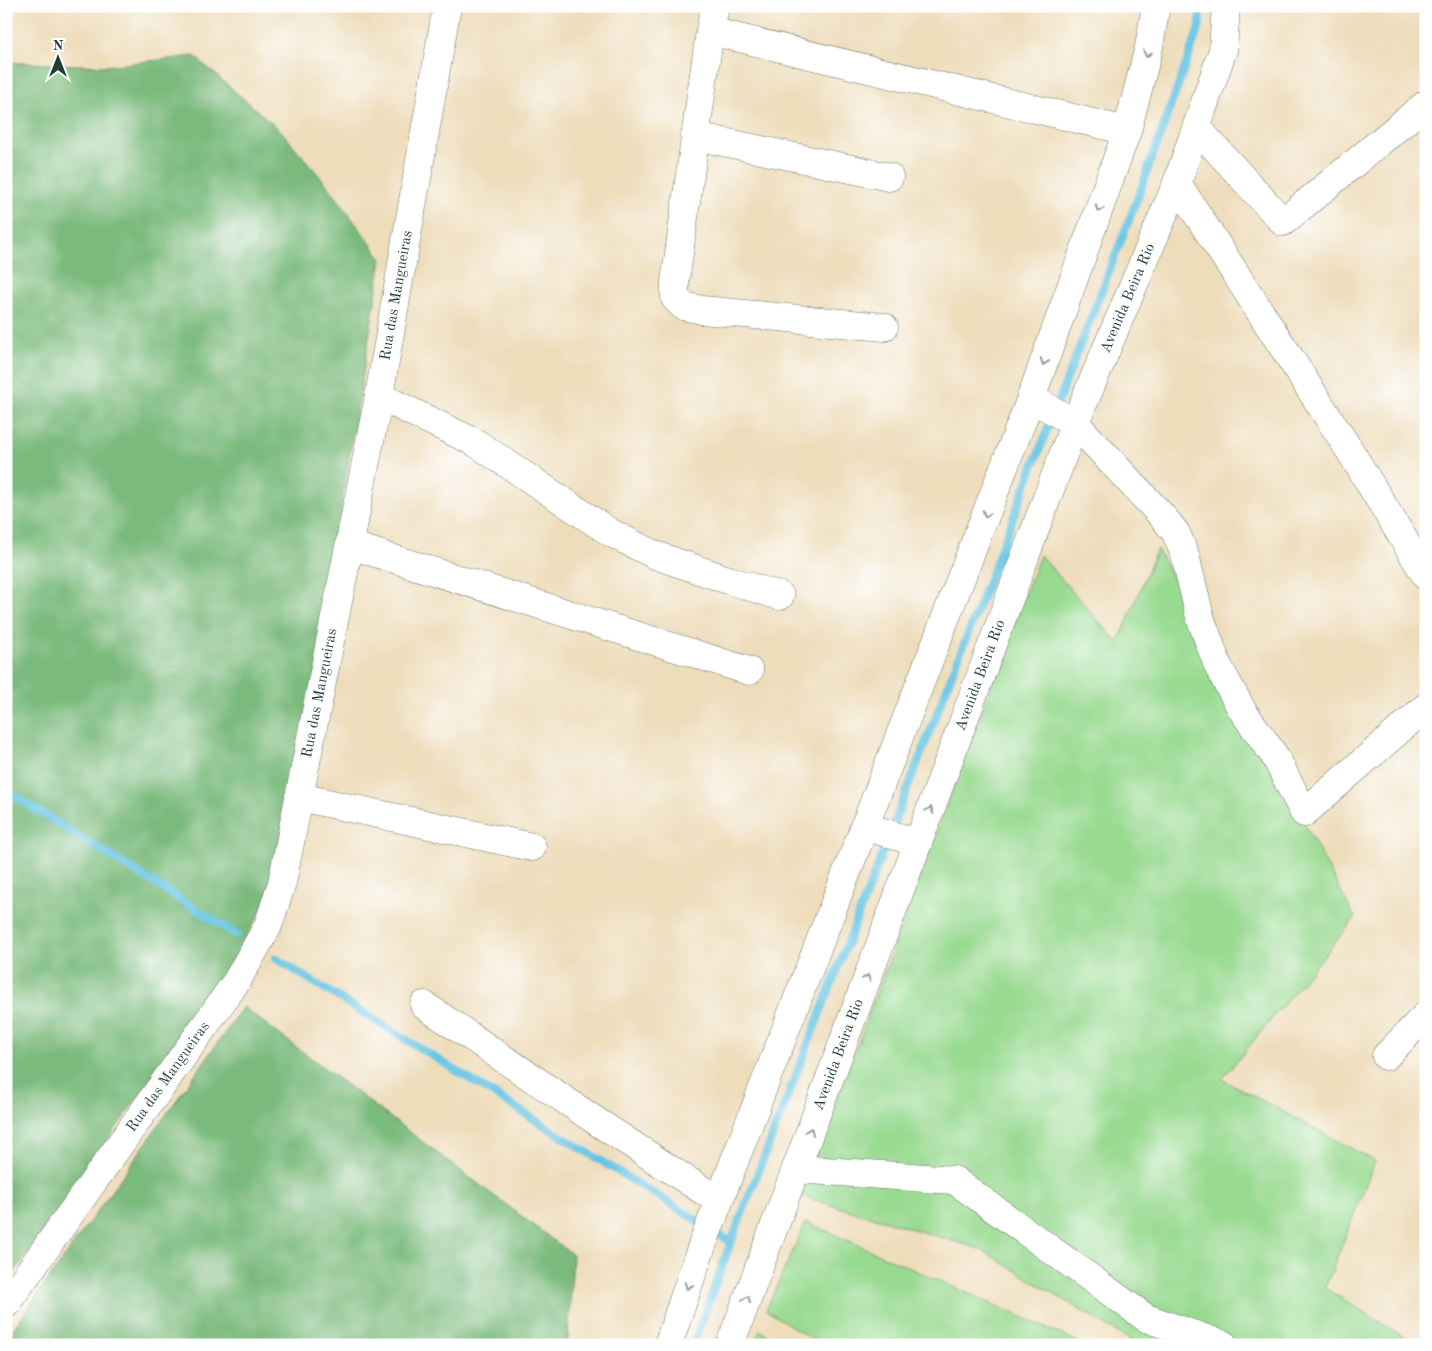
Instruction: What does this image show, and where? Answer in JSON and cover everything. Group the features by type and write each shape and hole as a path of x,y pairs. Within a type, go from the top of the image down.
{"street":[{"name":"Rua das Mangueiras","path":"6,1304 236,982 268,926 282,883 379,396 447,6"},
{"name":"Avenida Beira Rio","path":"668,1345 712,1219 890,834 1054,411 1149,47 1156,6"},
{"name":"Avenida Beira Rio","path":"730,1345 796,1169 890,834 1054,411 1177,183 1223,50 1226,6"},
{"path":"884,327 702,310 683,306 675,298 675,282 713,19 1127,130"},
{"path":"1197,128 1283,222 1426,104"},
{"path":"696,136 889,177"},
{"path":"1177,183 1350,451 1426,576"},
{"path":"379,396 476,443 610,533 656,554 728,580 780,596"},
{"path":"1054,411 1163,517 1176,533 1185,555 1200,617 1218,666 1242,710 1276,758 1304,814 1426,707"},
{"path":"350,545 750,671"},
{"path":"299,798 532,847"},
{"path":"424,1005 599,1123 712,1219"},
{"path":"1386,1056 1426,1015"},
{"path":"796,1169 954,1180 1146,1318 1224,1345"}],"green space":[{"path":"194,56 281,131 328,186 382,259 341,507 340,587 264,906 224,975 6,1284 6,62 106,66"},
{"path":"1157,549 1355,918 1222,1079 1375,1161 1325,1288 1417,1345 1138,1345 980,1249 801,1196 1040,555 1118,643"},
{"path":"243,1007 573,1255 568,1340 566,1345 6,1345 6,1339"},
{"path":"806,1222 1085,1345 821,1345 766,1310"},
{"path":"760,1330 785,1345 754,1345"}],"waterway":[{"path":"731,1242 1138,197 1200,25 1200,6"},
{"path":"6,791 237,935"},
{"path":"275,958 704,1225"},
{"path":"693,1345 731,1242 714,1231"}]}
